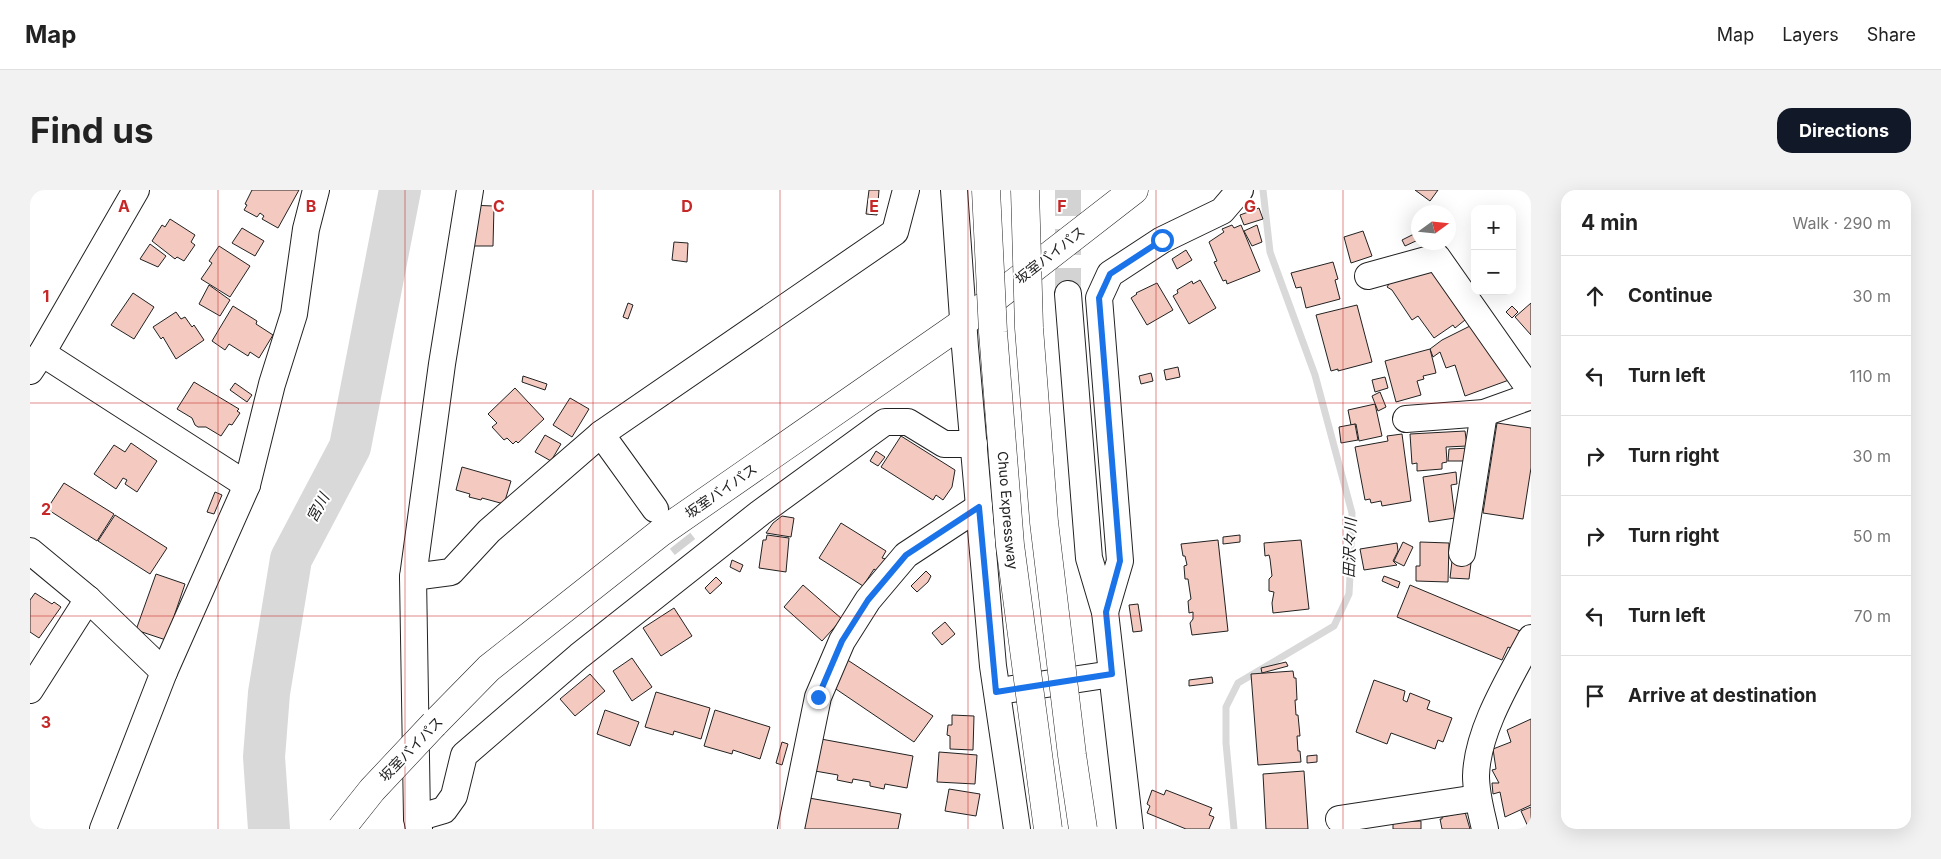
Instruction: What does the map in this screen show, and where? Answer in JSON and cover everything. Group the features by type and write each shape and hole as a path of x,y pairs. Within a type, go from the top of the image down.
{"highway":[{"name":"Chuo Expressway","path":"986,190 993,332 1010,545 1048,829"},
{"path":"1025,190 1029,328 1044,522 1072,755 1083,829"},
{"name":"坂室バイパス","path":"341,829 372,790 489,668 660,533 964,322 1134,190"}],"street":[{"path":"136,190 36,362 247,485"},
{"path":"103,829 164,672 247,485 272,384 294,314 306,229 316,190"},
{"path":"470,190 442,364 413,577 418,823 444,810 454,796 464,755 691,556 760,513 885,422 908,422 944,444 974,444"},
{"path":"413,577 451,572 489,531 601,434 895,232 906,190"},
{"path":"954,190 979,507 996,692 1017,829"},
{"path":"1106,612 1120,561 1099,298 1110,274 1162,240 1222,211 1240,190"},
{"path":"1368,276 1437,258 1531,391"},
{"path":"1068,294 1089,558 1106,612 1130,829"},
{"path":"1406,419 1484,413 1531,396"},
{"path":"1462,553 1484,413"},
{"path":"601,434 655,509"},
{"path":"791,829 818,697 842,641 868,600 906,555 979,507"},
{"path":"30,552 88,598 164,672"},
{"path":"30,690 88,598"},
{"path":"1485,829 1478,798 1477,762 1489,720 1531,638"},
{"path":"996,692 1112,674"},
{"path":"1339,820 1478,798"}],"building":[{"path":"252,190 299,190 278,228 262,219 264,216 260,213 257,217 244,210"},
{"path":"869,190 879,190 877,215 866,214"},
{"path":"1415,190 1438,190 1430,201"},
{"path":"467,205 494,206 493,246 466,246"},
{"path":"1259,208 1263,219 1244,225 1240,215"},
{"path":"170,219 195,235 191,242 195,245 184,261 177,257 175,259 152,241 162,225 165,227"},
{"path":"1232,225 1234,228 1241,225 1260,271 1227,284 1226,280 1223,281 1214,262 1217,261 1209,242 1224,232 1222,229"},
{"path":"1257,225 1262,242 1252,246 1244,231"},
{"path":"242,228 264,241 255,256 232,243"},
{"path":"1363,231 1372,256 1351,263 1344,237"},
{"path":"1411,236 1411,243 1405,246 1402,240"},
{"path":"674,242 688,243 687,262 672,260"},
{"path":"150,244 166,256 158,267 140,259"},
{"path":"219,246 250,266 230,297 201,279 212,263 209,261"},
{"path":"1186,250 1192,260 1177,269 1172,259"},
{"path":"1333,262 1338,279 1335,280 1340,299 1306,308 1301,287 1296,288 1291,273"},
{"path":"1430,269 1465,320 1455,328 1453,325 1434,338 1418,316 1412,320 1392,290 1387,287 1393,278"},
{"path":"1200,280 1216,308 1189,324 1173,296 1178,293 1177,290 1192,281 1193,284"},
{"path":"1157,283 1173,310 1147,325 1131,298 1136,293"},
{"path":"209,285 230,300 220,316 199,304"},
{"path":"133,293 154,307 134,339 111,325"},
{"path":"628,303 633,305 628,319 623,317"},
{"path":"1531,303 1531,335 1515,317"},
{"path":"1357,305 1372,362 1338,371 1338,369 1331,371 1316,315"},
{"path":"233,306 257,321 256,324 273,335 259,358 250,352 248,356 229,344 225,350 212,341"},
{"path":"1512,306 1518,312 1512,318 1506,312"},
{"path":"176,312 181,319 185,317 192,327 194,325 204,340 176,359 163,337 161,339 153,327"},
{"path":"1476,323 1509,380 1465,396 1455,365 1446,368 1440,352 1433,357 1430,349 1442,340"},
{"path":"1430,349 1436,373 1423,376 1424,379 1417,381 1421,395 1396,402 1385,361"},
{"path":"1178,367 1180,377 1166,380 1164,370"},
{"path":"1151,373 1153,381 1141,384 1139,376"},
{"path":"523,376 547,384 545,390 522,382"},
{"path":"1385,377 1388,388 1375,392 1372,380"},
{"path":"194,382 239,409 237,411 240,413 232,425 229,424 221,436 206,427 198,427 192,418 177,409"},
{"path":"235,383 252,395 247,402 230,390"},
{"path":"515,388 544,419 518,443 516,441 513,444 507,438 504,440 492,427 497,423 488,414"},
{"path":"1380,392 1386,407 1378,411 1372,396"},
{"path":"570,398 589,409 572,437 553,425"},
{"path":"1375,404 1382,436 1359,441 1356,424 1351,425 1348,410"},
{"path":"1497,423 1531,428 1531,468 1523,519 1483,513"},
{"path":"1355,424 1358,440 1341,443 1339,427"},
{"path":"1465,431 1467,446 1446,447 1447,462 1442,463 1442,469 1417,471 1417,463 1412,464 1410,434"},
{"path":"1402,434 1411,501 1382,506 1381,501 1371,503 1370,499 1365,500 1355,447 1388,441 1387,436"},
{"path":"545,435 561,444 551,461 535,452"},
{"path":"901,436 955,470 952,487 943,500 936,495 933,500 881,467"},
{"path":"131,443 157,461 137,492 125,484 127,480 123,478 116,489 94,474 114,445 125,452"},
{"path":"1470,448 1471,461 1448,461 1449,449"},
{"path":"876,451 885,457 878,466 870,461"},
{"path":"462,467 511,481 504,504 482,498 481,500 469,497 470,494 456,490"},
{"path":"1456,472 1457,484 1451,485 1455,518 1429,522 1423,477"},
{"path":"64,483 114,514 97,541 47,509"},
{"path":"215,492 222,495 214,514 207,512"},
{"path":"115,515 167,548 150,574 98,541"},
{"path":"782,516 794,518 791,537 766,533 773,523"},
{"path":"841,523 886,551 882,558 886,559 878,572 874,569 863,586 819,558"},
{"path":"767,535 789,538 786,572 759,568 763,540 766,540"},
{"path":"1240,535 1240,542 1223,544 1223,537"},
{"path":"1218,540 1228,631 1192,635 1190,623 1193,619 1193,612 1189,613 1188,601 1191,599 1188,579 1185,579 1184,566 1187,565 1181,544"},
{"path":"1301,540 1309,609 1273,613 1274,592 1269,591 1269,579 1272,576 1270,559 1269,555 1265,556 1264,543"},
{"path":"1403,542 1413,547 1404,566 1394,561"},
{"path":"1420,542 1449,543 1448,582 1416,581 1416,566 1420,566"},
{"path":"1397,543 1398,551 1393,561 1397,565 1364,570 1360,549"},
{"path":"732,560 743,565 740,572 730,567"},
{"path":"1452,561 1471,563 1469,579 1450,578"},
{"path":"926,571 931,576 928,582 917,592 911,586"},
{"path":"156,574 185,584 166,640 136,630"},
{"path":"1384,576 1400,582 1398,588 1382,581"},
{"path":"716,577 722,583 710,594 705,588"},
{"path":"803,585 842,619 822,641 784,607"},
{"path":"1410,585 1520,631 1512,649 1508,647 1502,660 1397,617"},
{"path":"35,593 52,604 54,602 61,607 39,638 30,632 30,600"},
{"path":"1138,604 1142,631 1133,632 1129,605"},
{"path":"674,608 692,636 661,656 643,628"},
{"path":"945,622 955,634 942,645 932,633"},
{"path":"632,658 652,687 632,701 613,671"},
{"path":"846,659 933,716 914,742 833,687"},
{"path":"1286,662 1288,666 1262,673 1261,668"},
{"path":"1293,671 1294,678 1296,678 1296,715 1298,715 1300,736 1297,736 1301,762 1258,765 1251,674"},
{"path":"590,674 605,691 575,716 560,699"},
{"path":"1212,677 1213,683 1189,686 1189,680"},
{"path":"1374,680 1405,691 1403,700 1407,702 1410,693 1430,701 1427,709 1452,718 1443,742 1438,740 1435,749 1391,733 1387,744 1356,732"},
{"path":"656,692 710,708 701,739 674,731 673,735 645,727"},
{"path":"605,710 639,722 630,746 597,734"},
{"path":"715,710 770,727 760,759 733,750 732,754 704,746"},
{"path":"952,715 974,716 973,750 950,749 950,736 947,735 948,725 952,725"},
{"path":"1531,719 1531,805 1505,817 1500,792 1493,794 1492,783 1499,783 1492,770 1496,769 1493,749 1511,742 1507,730"},
{"path":"821,739 913,756 907,788 885,784 884,789 870,786 870,782 853,779 852,783 837,780 838,775 815,771"},
{"path":"782,742 788,744 782,765 776,763"},
{"path":"939,752 977,755 975,784 937,782"},
{"path":"1317,755 1317,762 1307,763 1307,756"},
{"path":"1304,771 1308,829 1266,829 1263,774"},
{"path":"949,789 980,794 976,816 945,811"},
{"path":"1152,790 1164,795 1166,790 1212,808 1209,815 1214,817 1209,829 1186,829 1147,813 1150,806 1147,804"},
{"path":"809,798 901,814 898,829 804,829"},
{"path":"1531,807 1531,829 1529,829 1521,811"},
{"path":"1465,812 1470,829 1442,829 1440,819 1442,817"},
{"path":"1421,821 1421,829 1393,829 1393,822"}],"waterway":[{"name":"宮川","path":"269,829 264,757 269,693 291,559 350,447 400,190"},
{"name":"田沢々川","path":"1234,829 1226,743 1226,707 1238,683 1334,626 1349,594 1350,576 1352,513 1315,375 1270,252 1263,190"}],"tunnel":[{"path":"1068,190 1068,294"},
{"path":"656,510 685,547"}],"route":[{"path":"818,697 842,641 868,600 906,555 979,507 996,692 1112,674 1106,612 1120,561 1099,298 1110,274 1162,240"}]}
